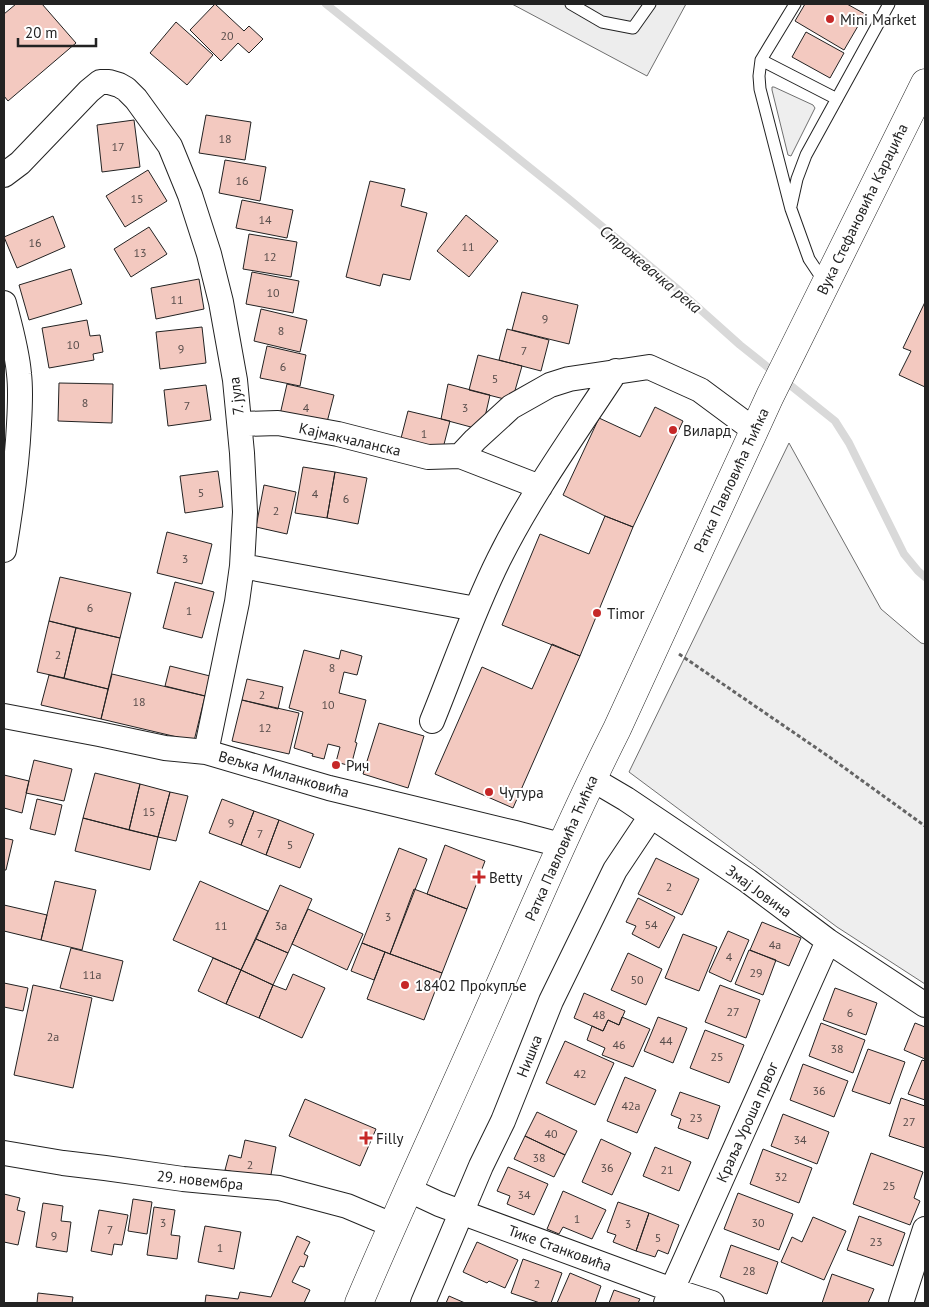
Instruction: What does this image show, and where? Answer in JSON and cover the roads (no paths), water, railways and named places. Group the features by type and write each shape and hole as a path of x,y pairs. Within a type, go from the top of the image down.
{"main road":[{"name":"Вука Стефановића Караџића","path":"770,396 925,83"},
{"name":"Ратка Павловића Ћићка","path":"359,1303 392,1224 409,1190 561,845 618,729 770,396"}],"street":[{"name":"7. јула","path":"4,175 20,163 89,91 100,82 109,82 119,85 136,98 170,146 190,195 209,254 221,302 235,380 240,424 245,512 242,566 228,647 206,752"},
{"path":"4,302 15,344 19,374 20,406 14,485 4,550"},
{"path":"460,456 512,407 550,385 569,379 649,367 700,390 754,430"},
{"path":"432,721 476,609 500,558 540,487 616,371"},
{"name":"Кајмакчаланска","path":"240,424 278,424 338,434 428,457 460,456 540,487"},
{"path":"242,566 476,609"},
{"name":"Вељка Миланковића","path":"4,716 165,748 206,752 329,788 515,832 561,845"},
{"name":"Змај Јовина","path":"592,779 651,816 748,882 828,941 925,1005"},
{"name":"Нишка","path":"423,1303 480,1166 503,1121 556,993 615,870 651,816"},
{"name":"Краља Уроша првог","path":"669,1297 828,941"},
{"name":"29. новембра","path":"4,1153 183,1179 278,1188 347,1206 392,1224"},
{"name":"Тике Станковића","path":"409,1190 439,1204 669,1297 712,1303"},
{"path":"901,1303 925,1229"}],"lane":[{"path":"571,4 602,22 633,28 650,4"},
{"path":"795,4 762,60 759,76 760,89 791,209 809,259 825,283"},
{"path":"791,209 796,179 806,155 888,4"},
{"path":"762,60 838,99"}],"waterway":[{"name":"Стражевачка река","path":"326,4 569,199 674,286 740,345 835,421 849,443 904,554 925,577"}],"place":[{"name":"Mini Market","path":"830,19"},
{"name":"Вилард","path":"673,430"},
{"name":"Timor","path":"597,613"},
{"name":"Рич","path":"336,765"},
{"name":"Чутура","path":"489,792"},
{"name":"Betty","path":"479,877"},
{"name":"18402 Прокупље","path":"405,985"},
{"name":"Filly","path":"366,1138"}]}
